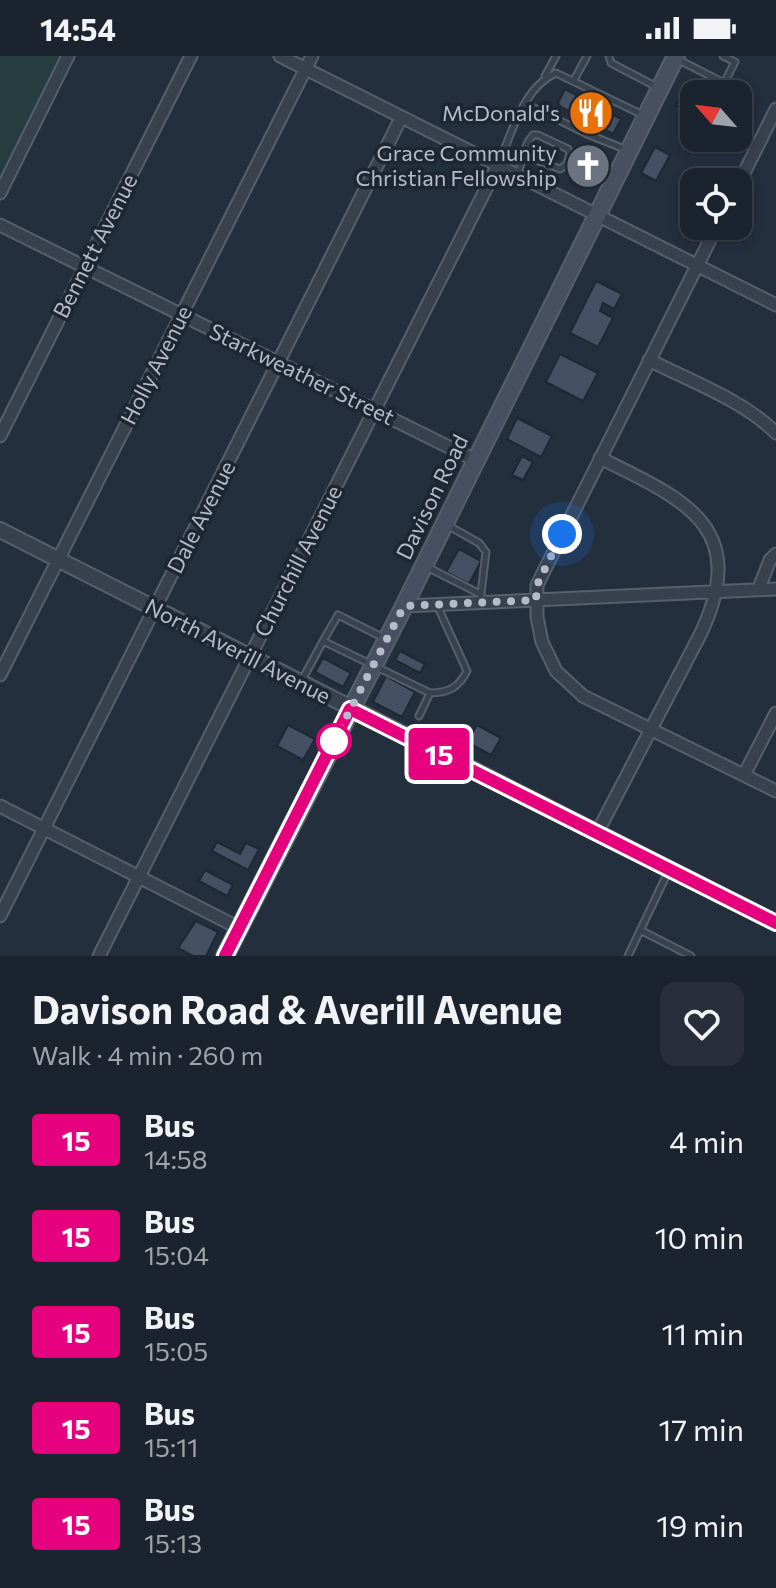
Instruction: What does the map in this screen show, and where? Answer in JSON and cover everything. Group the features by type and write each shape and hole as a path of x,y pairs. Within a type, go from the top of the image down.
{"main road":[{"name":"Davison Road","path":"225,956 445,524 672,58"}],"street":[{"path":"0,193 68,56"},
{"name":"Bennett Avenue","path":"0,436 191,56"},
{"path":"280,56 776,305"},
{"name":"Holly Avenue","path":"0,675 312,56"},
{"path":"746,168 776,109"},
{"name":"Dale Avenue","path":"0,916 401,118"},
{"name":"Churchill Avenue","path":"99,956 498,165"},
{"name":"Starkweather Street","path":"0,225 475,460"},
{"path":"710,240 537,585 536,600 542,642 556,671 583,696 776,791"},
{"path":"649,360 733,403 776,433"},
{"path":"597,833 701,633 719,576 713,542 699,517 670,492 600,458"},
{"name":"North Averill Avenue","path":"0,530 776,923"},
{"path":"759,588 770,560 776,554"},
{"path":"404,606 480,598 536,600 776,589"},
{"path":"744,775 776,713"},
{"path":"0,806 239,928"}],"lane":[{"path":"498,165 526,104 556,56"},
{"path":"574,80 587,56"},
{"path":"609,56 611,63 660,88"},
{"path":"672,58 724,83 735,62 723,56"},
{"path":"544,78 556,73 646,116"},
{"path":"526,104 629,151"},
{"path":"517,175 525,159 526,144 533,135 568,149 570,153 567,164 560,169 525,159"},
{"path":"424,565 480,598 486,552 479,543 445,524"},
{"path":"323,641 430,693 443,693 460,684 467,671 436,604"},
{"path":"300,683 338,615 387,639"},
{"path":"419,716 430,693"},
{"path":"628,956 669,869"},
{"path":"640,930 691,956"}],"green space":[{"path":"0,56 61,56 0,177"}],"building":[{"name":"McDonald's","path":"565,89 621,119 613,134 561,107 558,103"},
{"path":"655,147 670,155 656,181 641,173"},
{"name":"Grace Community Christian Fellowship","path":"588,149 607,158 598,176 592,174 584,189 569,181 580,153 584,155"},
{"path":"596,281 622,294 614,309 603,303 600,311 613,318 598,347 570,333"},
{"path":"560,354 598,373 583,401 546,382"},
{"path":"517,418 552,436 541,457 507,439"},
{"path":"522,456 533,462 523,480 512,475"},
{"path":"459,549 481,561 469,584 446,572"},
{"path":"400,651 425,664 420,673 395,660"},
{"path":"323,658 351,673 343,687 315,672"},
{"path":"386,676 415,692 402,717 373,702"},
{"path":"288,725 315,739 303,760 277,746"},
{"path":"477,725 501,738 491,755 467,742"},
{"path":"217,842 240,854 246,843 259,849 248,870 212,851"},
{"path":"205,870 233,885 227,896 199,881"},
{"path":"196,921 218,932 206,956 193,956 178,948"}],"bus line":[{"name":"15","path":"225,956 350,709 776,923"}],"place":[{"name":"McDonald's","path":"591,113"},
{"name":"Grace Community Christian Fellowship","path":"588,166"}],"route":[{"path":"334,741 404,606 536,600 537,585 562,534"}]}
